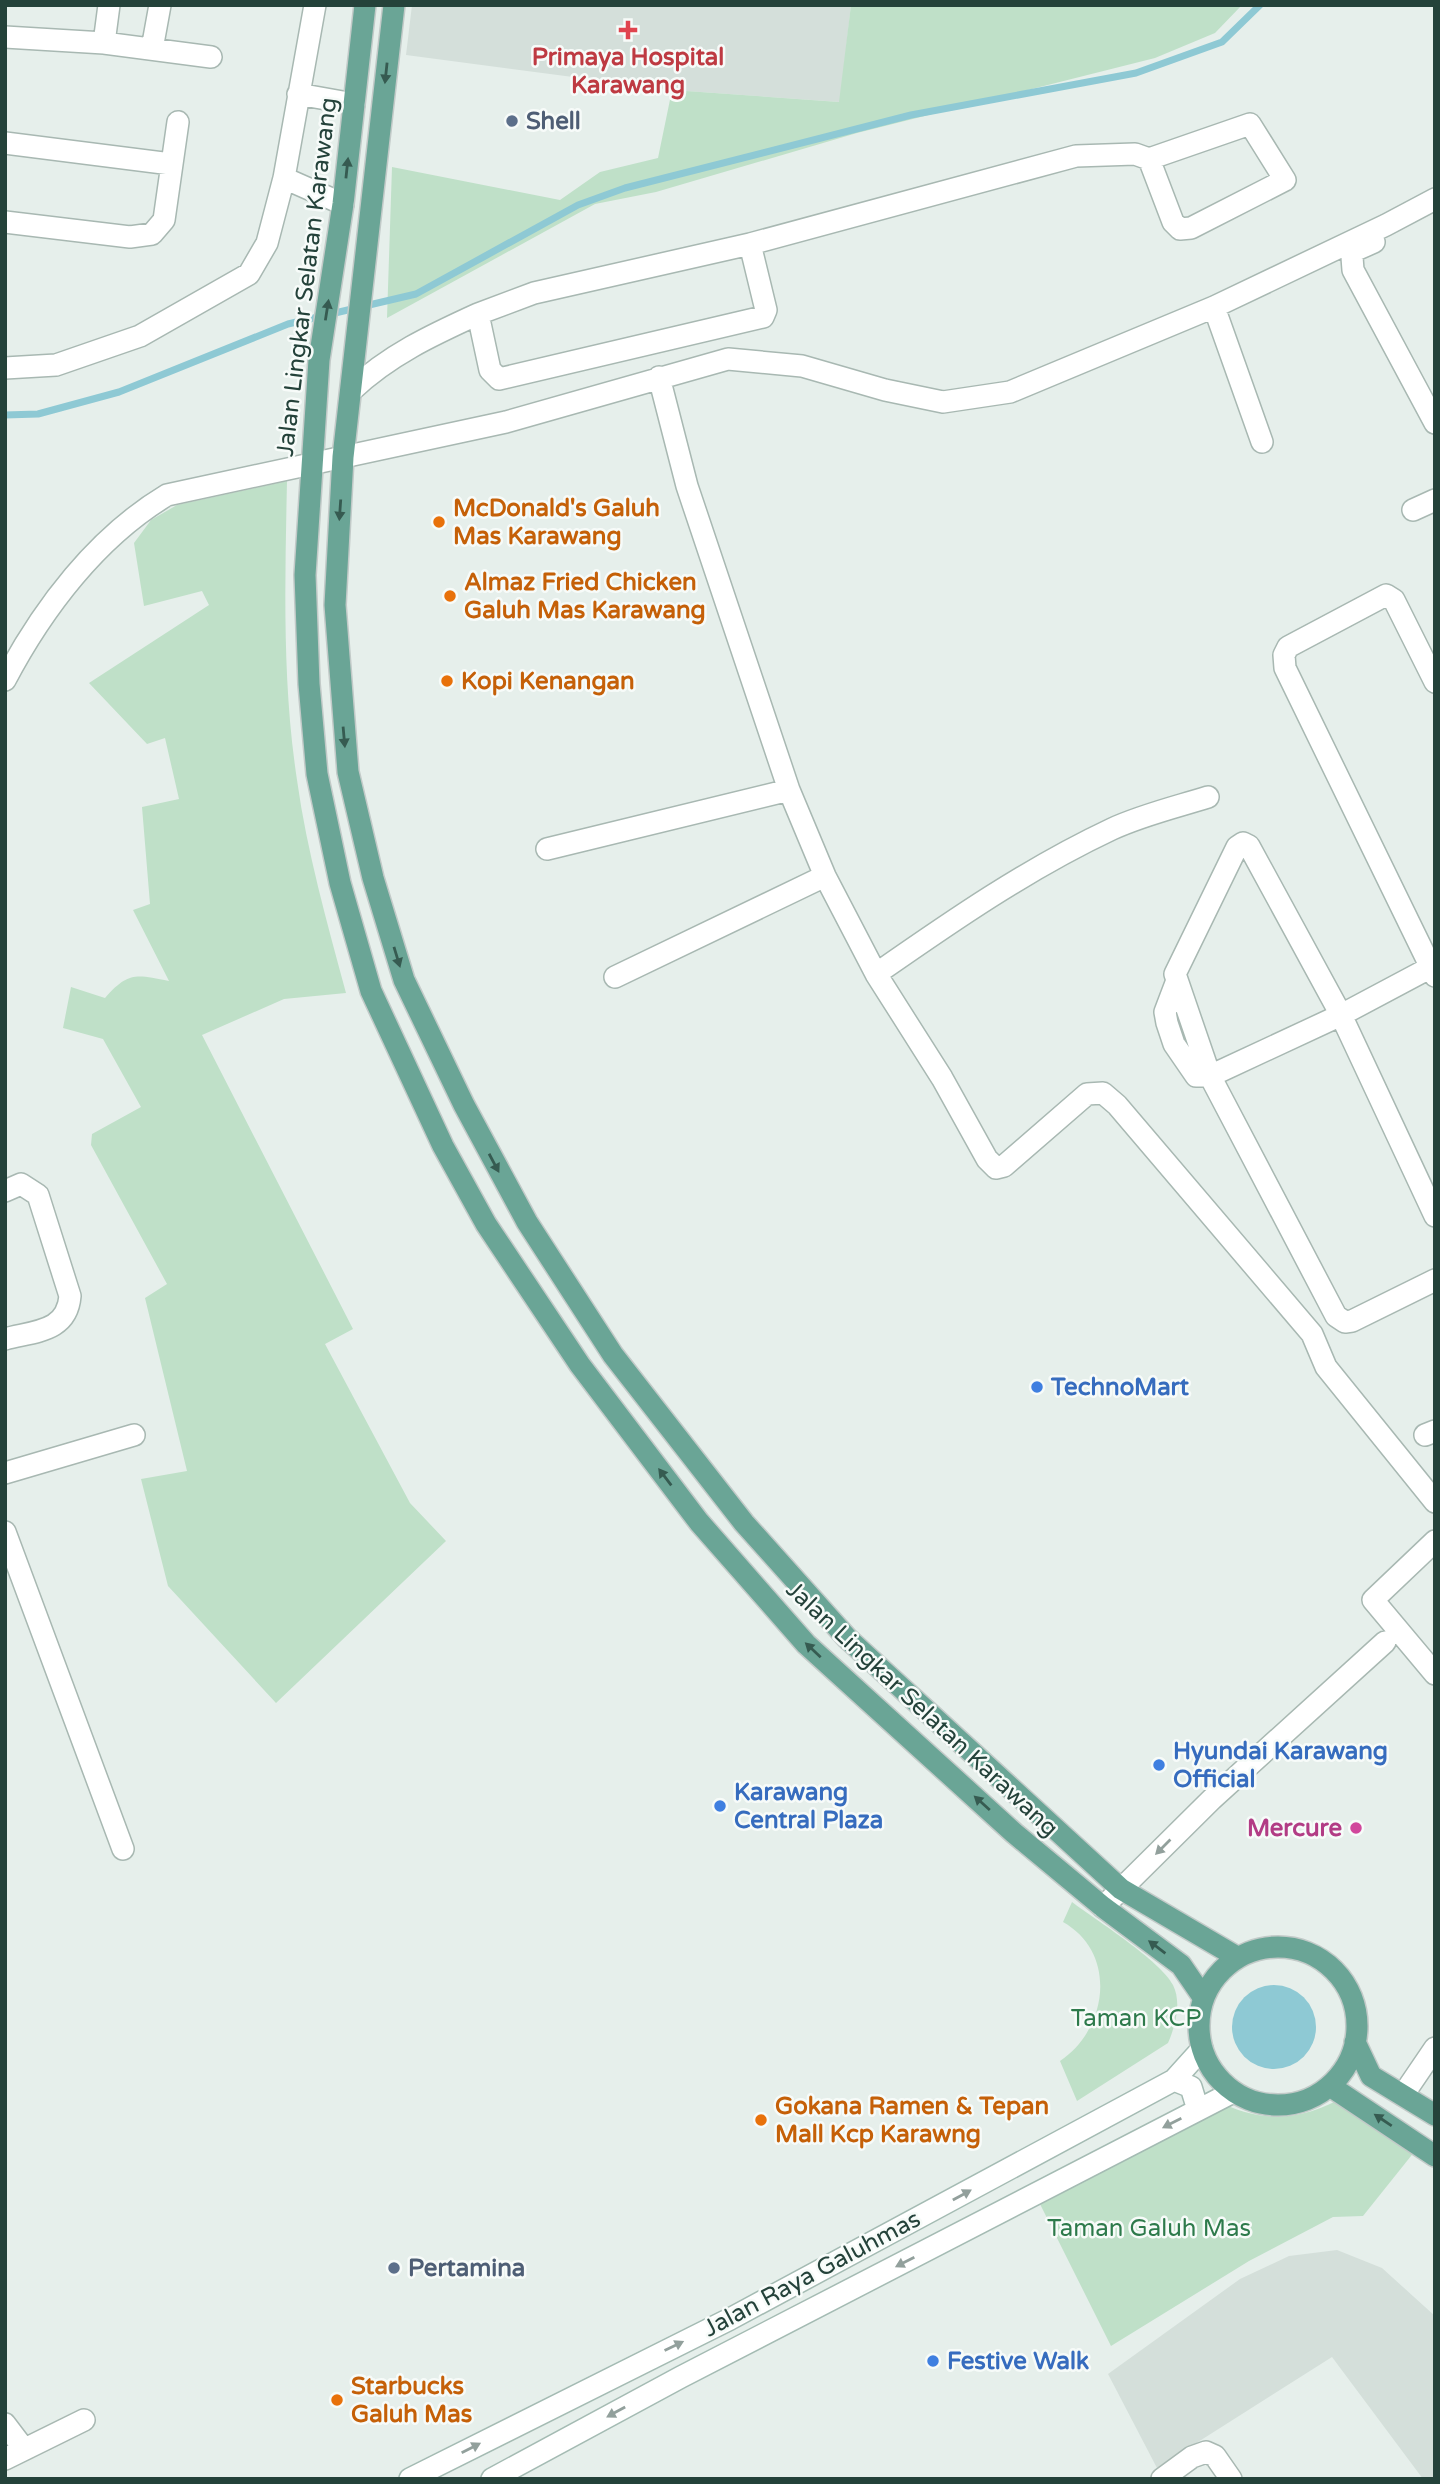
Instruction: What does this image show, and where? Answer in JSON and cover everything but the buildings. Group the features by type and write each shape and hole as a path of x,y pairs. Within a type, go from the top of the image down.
{"main road":[{"name":"Jalan Lingkar Selatan Karawang","path":"365,5 335,260 319,360 305,575 309,684 317,774 340,883 371,991 449,1157 486,1224 580,1365 699,1522 806,1644 1014,1833 1103,1907 1181,1965 1203,1997"},
{"name":"Jalan Lingkar Selatan Karawang","path":"394,5 358,345 343,457 335,576 336,628 348,772 373,878 404,980 497,1169 613,1355 691,1459 775,1559 847,1638 1121,1889 1237,1957"},
{"path":"1262,1947 1288,1947 1314,1955 1334,1970 1349,1992 1357,2016 1355,2042 1346,2067 1330,2086 1308,2100 1283,2105 1257,2103 1233,2092 1213,2073 1202,2049 1198,2023 1203,1997 1216,1974 1237,1957 1262,1947"},
{"path":"1355,2042 1371,2076 1435,2115"},
{"path":"1330,2086 1435,2157"}],"street":[{"path":"104,43 109,5"},
{"path":"152,49 160,5"},
{"path":"5,368 56,365 140,336 249,274 267,243 284,178 315,5"},
{"path":"5,37 104,43 211,57"},
{"path":"298,94 354,104"},
{"path":"5,222 130,237 152,234 164,220 177,122"},
{"path":"352,390 373,370 416,342 534,293 750,244 1076,156 1135,154 1149,159 1250,124 1285,180 1191,228 1180,229 1173,222 1149,159"},
{"path":"5,143 171,164"},
{"path":"284,178 342,204"},
{"path":"5,680 47,612 93,554 133,515 167,495 506,422 728,359 803,366 885,390 943,402 1010,392 1214,307 1435,199"},
{"path":"1435,216 1356,250 1352,257 1353,270 1435,423"},
{"path":"478,314 490,370 499,379 763,317 766,310 750,244"},
{"path":"1214,307 1262,442"},
{"path":"659,377 687,486 789,790 825,876 876,974 942,1078 987,1159 996,1168 1004,1166 1087,1094 1103,1093 1117,1105 1312,1334 1326,1367 1435,1502"},
{"path":"1413,510 1435,500"},
{"path":"1210,1076 1433,969 1285,668 1284,655 1287,647 1386,595 1394,600 1435,682"},
{"path":"547,849 789,790"},
{"path":"876,974 979,902 1035,869 1115,828 1208,797"},
{"path":"1435,1216 1341,1015 1249,846 1243,843 1237,847 1175,974 1210,1076 1336,1316 1345,1322 1352,1321 1435,1280"},
{"path":"615,977 825,876"},
{"path":"5,1191 22,1184 38,1195 70,1296 69,1311 59,1324 5,1339"},
{"path":"5,1473 134,1435"},
{"path":"5,1532 123,1849"},
{"path":"1435,1541 1373,1600 1435,1674"},
{"path":"1103,1907 1212,1799 1385,1642"},
{"path":"1403,2095 1435,2048"},
{"name":"Jalan Raya Galuhmas","path":"410,2479 730,2319 1174,2080 1202,2049"},
{"path":"1174,2080 1191,2087 1198,2110"},
{"name":"Jalan Raya Galuhmas","path":"492,2479 692,2371 1233,2092"},
{"path":"5,2424 14,2454 85,2420"},
{"path":"1162,2479 1192,2457 1206,2452 1215,2456 1231,2479"}],"shaded area":[{"name":"Primaya Hospital Karawang","path":"412,5 851,5 840,102 672,90 406,55"},
{"path":"1337,2250 1382,2268 1435,2316 1435,2479 1423,2479 1332,2357 1157,2468 1108,2374 1240,2279 1289,2256"}],"green space":[{"path":"851,5 1242,5 1215,33 1155,58 857,133 656,192 595,204 387,318 392,167 560,200 600,172 658,158 672,90 839,102"},
{"path":"287,481 286,630 292,743 312,860 346,993 284,999 202,1035 353,1329 325,1344 410,1503 446,1541 276,1703 168,1586 141,1479 187,1471 145,1298 167,1284 91,1145 92,1134 141,1107 103,1039 63,1028 71,987 105,998 120,983 134,977 169,981 133,910 150,904 142,807 179,799 165,738 147,744 89,683 209,605 202,591 144,606 134,543 151,520 177,505"},
{"name":"Taman KCP","path":"1072,1902 1156,1964 1173,1985 1177,1999 1175,2022 1168,2043 1077,2101 1060,2061 1076,2047 1088,2030 1097,2011 1100,1991 1099,1971 1092,1952 1081,1936 1063,1922"},
{"name":"Taman Galuh Mas","path":"1345,2096 1419,2146 1363,2216 1333,2217 1249,2261 1111,2346 1035,2194 1216,2100 1249,2113 1281,2116 1314,2111"}],"water":[{"path":"1274,1985 1290,1988 1304,1997 1313,2011 1316,2027 1313,2043 1304,2057 1290,2066 1274,2069 1258,2066 1244,2057 1235,2043 1232,2027 1235,2011 1244,1997 1258,1988"}],"waterway":[{"path":"5,415 38,414 119,392 288,324 416,294 578,205 625,188 911,115 1136,73 1222,42 1260,5"}],"place":[{"name":"Primaya Hospital Karawang","path":"628,30"},
{"name":"Shell","path":"512,121"},
{"name":"McDonald's Galuh Mas Karawang","path":"439,522"},
{"name":"Almaz Fried Chicken Galuh Mas Karawang","path":"450,596"},
{"name":"Kopi Kenangan","path":"447,681"},
{"name":"TechnoMart","path":"1037,1387"},
{"name":"Hyundai Karawang Official","path":"1159,1765"},
{"name":"Karawang Central Plaza","path":"720,1806"},
{"name":"Mercure","path":"1356,1828"},
{"name":"Gokana Ramen & Tepan Mall Kcp Karawng","path":"761,2120"},
{"name":"Pertamina","path":"394,2268"},
{"name":"Festive Walk","path":"933,2361"},
{"name":"Starbucks Galuh Mas","path":"337,2400"}]}
